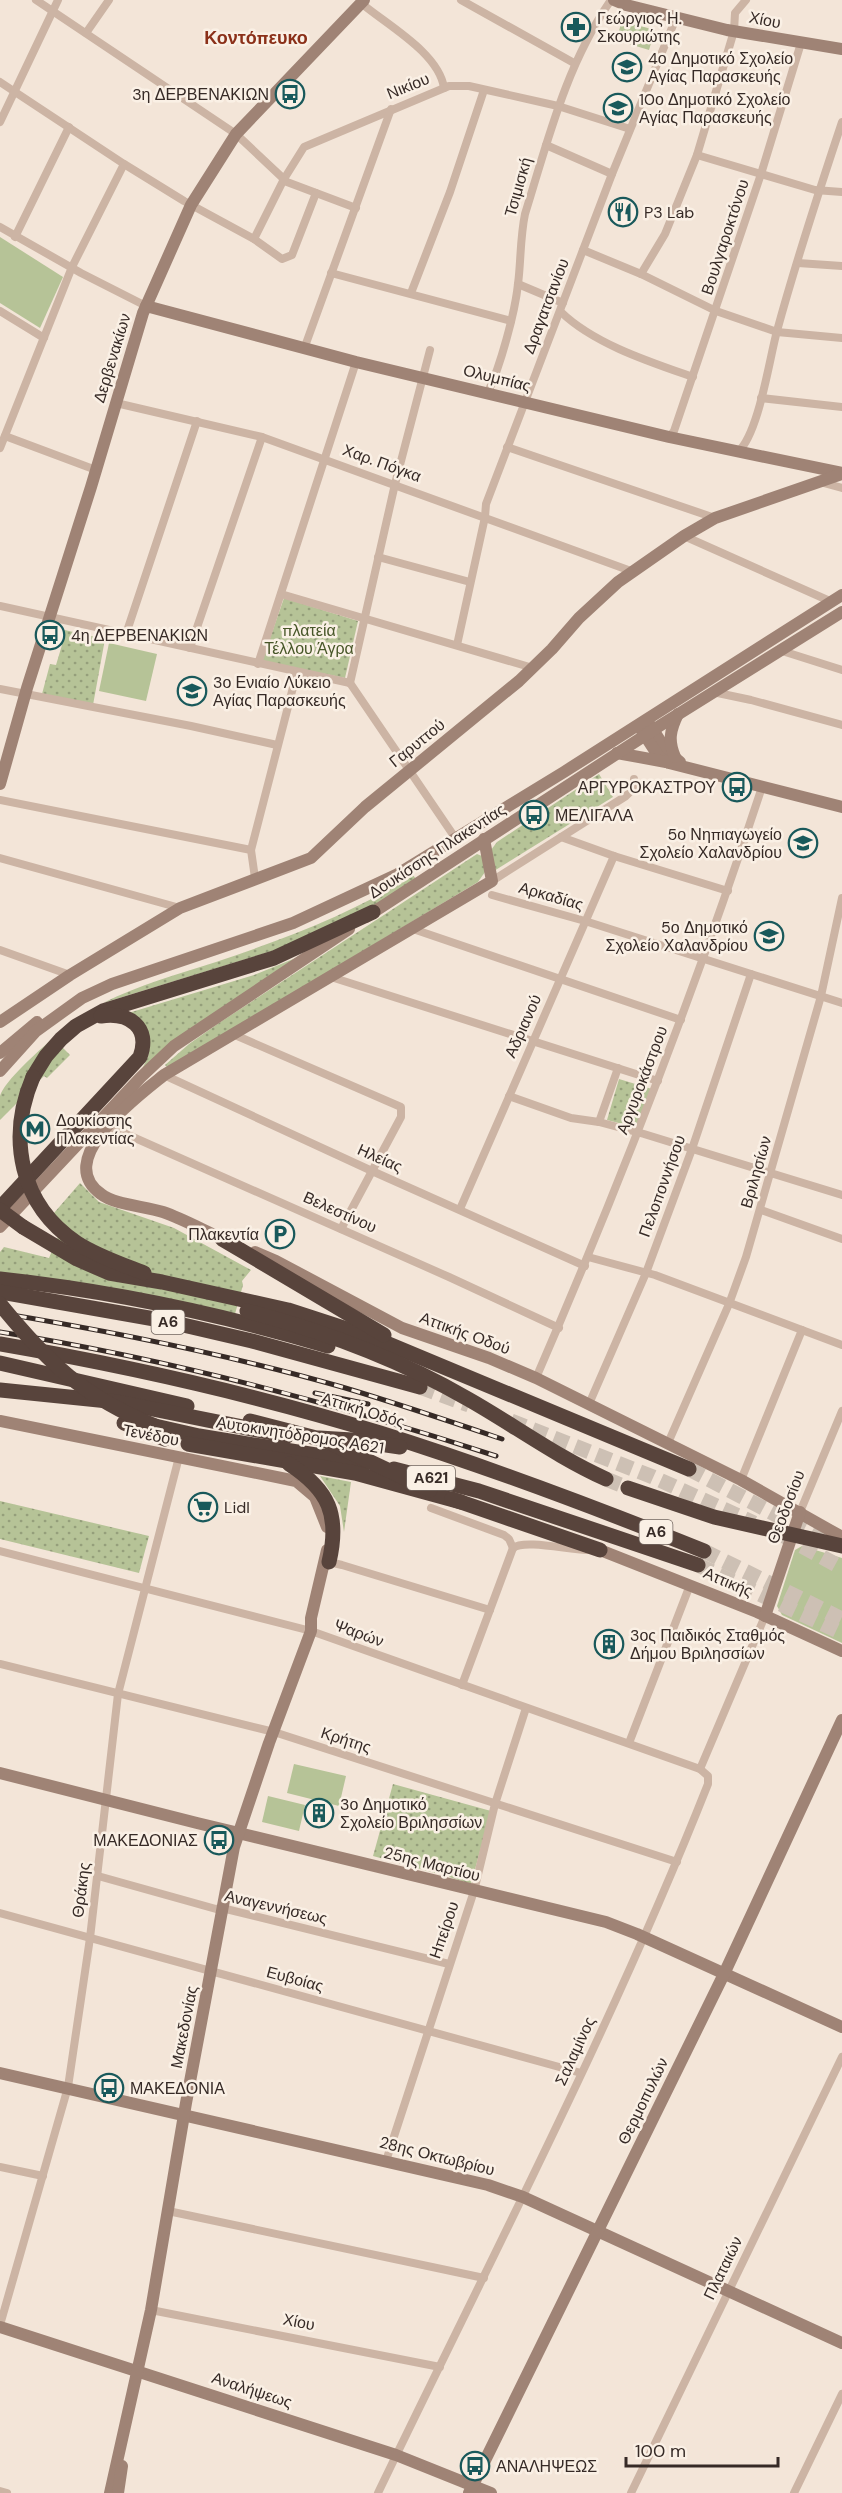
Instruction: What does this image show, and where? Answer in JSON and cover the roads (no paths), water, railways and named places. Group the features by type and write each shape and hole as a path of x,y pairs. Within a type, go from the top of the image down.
{"highway":[{"path":"373,912 274,958 103,1011 86,1020 57,1044 33,1077 24,1104 20,1136 24,1174 38,1204 68,1236 142,1279 283,1321 366,1349 467,1398 582,1468 606,1479"},
{"path":"86,1020 115,1015 130,1020 138,1026 143,1038 140,1058 0,1209 23,1227 77,1259 117,1276 162,1282 288,1310 417,1354 689,1469"},
{"path":"222,1239 417,1354"},
{"path":"0,1279 65,1286 150,1302 283,1334 414,1371"},
{"name":"Α6","path":"0,1292 62,1301 177,1323 420,1387"},
{"name":"Αυτοκινητόδρομος Α621","path":"0,1306 34,1345 77,1384 154,1430 347,1459 422,1476 701,1558"},
{"name":"Αττική Οδός","path":"0,1344 104,1364 250,1397 350,1424 609,1513 701,1558"},
{"path":"0,1363 324,1440 430,1490 600,1550"},
{"path":"0,1390 118,1402 279,1435 352,1440 436,1452"},
{"path":"154,1430 178,1443 355,1473 461,1502"},
{"path":"286,1462 313,1481 325,1496 334,1533 329,1562"},
{"path":"627,1488 714,1517 842,1546"}],"street":[{"path":"36,0 236,134 284,179 356,208"},
{"path":"0,122 54,11 57,0"},
{"path":"86,33 109,0"},
{"path":"461,0 574,63"},
{"path":"641,274 665,234 697,155 734,31 735,13 746,0"},
{"path":"362,1 435,64 444,88"},
{"name":"Δερβενακίων","path":"0,784 25,694 146,306 191,205 236,134 362,1"},
{"name":"Τσιμισκή","path":"488,392 511,321 518,284 522,232 558,106 574,63 617,1"},
{"name":"Χίου","path":"617,1 676,18 734,31 801,43 840,47"},
{"name":"Δραγατσανίου","path":"457,645 486,504 612,174 676,18"},
{"name":"Βουλγαροκτόνου","path":"669,437 674,431 716,311 801,43"},
{"path":"0,82 124,164 191,205 254,239 282,259 287,259 292,255 316,193"},
{"name":"Νικίου","path":"254,239 300,150 308,143 444,88 462,85 558,106 630,129"},
{"path":"411,293 450,192 484,90"},
{"path":"304,349 392,109"},
{"path":"738,452 745,446 761,398 777,332 820,191 838,149 842,122"},
{"path":"15,237 69,127"},
{"path":"546,145 612,174"},
{"path":"697,155 820,191 842,192"},
{"path":"0,448 72,267 124,164"},
{"path":"0,227 146,306"},
{"path":"583,250 641,274 716,311 777,332 842,338"},
{"path":"798,263 842,266"},
{"path":"331,273 511,321"},
{"path":"518,284 562,308 572,323 622,350 693,377"},
{"name":"Ολυμπίας","path":"146,306 421,378 488,392 669,437 842,474"},
{"path":"0,310 44,338"},
{"path":"350,683 395,484 430,350"},
{"path":"258,664 356,362"},
{"path":"761,398 842,407"},
{"name":"Χαρ. Πόγκα","path":"116,403 262,436 630,571"},
{"path":"126,634 198,421"},
{"path":"5,436 96,470"},
{"path":"190,648 262,436"},
{"path":"507,447 715,518"},
{"name":"Γαρυττού","path":"2,1018 180,908 311,858 357,814 533,668 579,618 630,571 684,536 715,518 842,474"},
{"path":"820,482 842,488"},
{"path":"684,536 837,599"},
{"path":"378,557 470,582"},
{"path":"281,594 533,668"},
{"name":"Δουκίσσης Πλακεντίας","path":"0,1071 36,1031 62,1010 112,984 293,923 396,874 646,728 837,599"},
{"path":"0,606 350,683 456,839"},
{"name":"Δουκίσσης Πλακεντίας","path":"0,1227 141,1077 174,1046 373,912 617,753 646,728 678,714 842,612"},
{"path":"779,650 842,670"},
{"path":"255,878 251,850 297,672"},
{"path":"0,689 277,745"},
{"path":"712,692 751,700 842,725"},
{"path":"672,761 670,731 678,714"},
{"path":"646,728 666,750 672,761"},
{"path":"617,753 672,761 688,768 842,807"},
{"path":"108,1126 142,1092 164,1075 492,881 626,796 634,788 634,780"},
{"name":"Αργυροκάστρου","path":"536,1378 559,1328 639,1132 705,958 762,787"},
{"path":"0,800 251,850"},
{"path":"561,837 728,891"},
{"path":"484,839 492,881"},
{"name":"Αδριανού","path":"460,1209 614,856"},
{"path":"0,858 180,908"},
{"name":"Αρκαδίας","path":"492,895 705,958 842,1003"},
{"name":"Βριλησίων","path":"668,1443 729,1304 761,1210 821,996 839,924 842,898"},
{"path":"413,929 681,1020"},
{"path":"0,950 70,975"},
{"name":"Πελοποννήσου","path":"589,1404 646,1273 692,1149 751,974"},
{"path":"331,977 658,1081"},
{"path":"0,1053 40,1019 62,1010"},
{"path":"235,1035 399,1104 402,1110 401,1117 341,1229"},
{"path":"599,1122 618,1068"},
{"name":"Ηλείας","path":"164,1075 372,1171 586,1261 646,1273 842,1345"},
{"path":"509,1096 572,1118 639,1132 842,1195"},
{"name":"Αττικής Οδού","path":"108,1126 92,1145 86,1163 88,1176 94,1188 106,1197 164,1213 276,1261 402,1328 489,1358 536,1378 741,1480 842,1536"},
{"name":"Βελεστίνου","path":"108,1126 559,1328"},
{"path":"761,1210 842,1239"},
{"path":"741,1480 801,1330"},
{"name":"Θεοδοσίου","path":"765,1616 800,1512 842,1411"},
{"name":"Τενέδου","path":"0,1421 296,1481"},
{"name":"Θράκης","path":"0,2326 68,2087 90,1938 118,1694 179,1457"},
{"name":"Μακεδονίας","path":"296,1481 315,1497 325,1517 328,1535 311,1618 311,1631"},
{"path":"431,1508 504,1535 509,1539 513,1548 462,1685"},
{"path":"513,1548 528,1544 566,1550 600,1550"},
{"name":"Αττικής","path":"600,1550 765,1616 842,1651"},
{"name":"Ψαρών","path":"0,1551 311,1631 700,1769"},
{"path":"329,1562 490,1610"},
{"name":"Μακεδονίας","path":"118,2493 124,2438 151,2310 184,2116 238,1833 318,1617 329,1562"},
{"path":"629,1743 690,1585"},
{"path":"700,1769 765,1616"},
{"name":"Κρήτης","path":"0,1664 274,1732 677,1862"},
{"name":"Ηπείρου","path":"386,2161 474,1891 495,1804 526,1708"},
{"name":"Θερμοπυλών","path":"471,2489 724,1974 842,1720"},
{"name":"Σαλαμίνος","path":"378,2493 523,2197 645,1937 709,1780 705,1772 700,1769"},
{"name":"25ης Μαρτίου","path":"0,1773 606,1922 645,1937 842,2027"},
{"name":"Αναγεννήσεως","path":"98,1875 216,1909 222,1908 449,1964"},
{"name":"Ευβοίας","path":"0,1913 581,2073"},
{"name":"Πλαταιών","path":"631,2493 842,2057"},
{"name":"28ης Οκτωβρίου","path":"0,2073 457,2176 523,2197 842,2343"},
{"path":"0,2167 44,2176"},
{"path":"168,2211 484,2278"},
{"name":"Χίου","path":"151,2310 440,2367"},
{"name":"Αναλήψεως","path":"0,2326 396,2455 471,2489 491,2493"},
{"path":"794,2493 842,2394"},
{"name":"Μακεδονίας","path":"110,2493 116,2462 124,2438"},
{"path":"0,2491 7,2493"}],"tunnel":[{"path":"420,1387 469,1405"},
{"path":"511,1421 653,1477 754,1523"},
{"path":"689,1469 826,1541"},
{"path":"606,1479 628,1488"},
{"path":"782,1535 842,1568"},
{"path":"704,1551 842,1619"},
{"path":"698,1565 842,1633"}],"railway":[{"path":"0,1313 129,1336 300,1375 502,1439"},
{"path":"0,1332 126,1355 251,1384 374,1418 496,1456"},
{"path":"315,1393 368,1404"}],"place":[{"name":"Γεώργιος Η. Σκουριώτης","path":"576,27"},
{"name":"4ο Δημοτικό Σχολείο Αγίας Παρασκευής","path":"627,67"},
{"name":"3η ΔΕΡΒΕΝΑΚΙΩΝ","path":"290,94"},
{"name":"10ο Δημοτικό Σχολείο Αγίας Παρασκευής","path":"618,108"},
{"name":"P3 Lab","path":"623,212"},
{"name":"4η ΔΕΡΒΕΝΑΚΙΩΝ","path":"50,635"},
{"name":"3ο Ενιαίο Λύκειο Αγίας Παρασκευής","path":"192,691"},
{"name":"ΑΡΓΥΡΟΚΑΣΤΡΟΥ","path":"737,787"},
{"name":"ΜΕΛΙΓΑΛΑ","path":"534,815"},
{"name":"5ο Νηπιαγωγείο Σχολείο Χαλανδρίου","path":"803,843"},
{"name":"5ο Δημοτικό Σχολείο Χαλανδρίου","path":"769,936"},
{"name":"Δουκίσσης Πλακεντίας","path":"35,1129"},
{"name":"Πλακεντία","path":"280,1234"},
{"name":"Lidl","path":"203,1507"},
{"name":"3ος Παιδικός Σταθμός Δήμου Βριλησσίων","path":"609,1644"},
{"name":"3ο Δημοτικό Σχολείο Βριλησσίων","path":"319,1813"},
{"name":"ΜΑΚΕΔΟΝΙΑΣ","path":"219,1840"},
{"name":"ΜΑΚΕΔΟΝΙΑ","path":"109,2088"},
{"name":"ΑΝΑΛΗΨΕΩΣ","path":"475,2466"}],"district":[{"name":"Κοντόπευκο","path":"256,38"}],"park label":[{"name":"πλατεία Τέλλου Άγρα","path":"309,639"}]}
